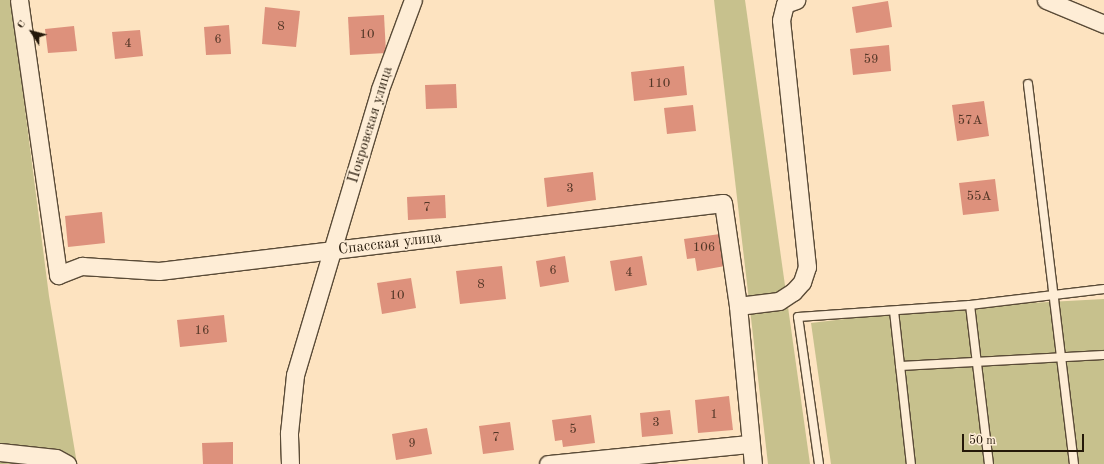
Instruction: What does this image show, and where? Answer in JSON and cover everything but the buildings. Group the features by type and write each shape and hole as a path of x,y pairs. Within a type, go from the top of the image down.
{"street":[{"name":"Спасская улица","path":"19,0 58,275 82,266 159,271 723,203 738,306"},
{"name":"Покровская улица","path":"290,464 289,433 295,376 380,89 413,0"},
{"path":"753,464 738,306 779,301 793,292 802,282 807,267 781,20 785,4 796,0"},
{"path":"1046,0 1104,24"},
{"path":"548,464 750,444"},
{"path":"0,452 56,458 67,464"}],"lane":[{"path":"1028,84 1074,464"},
{"path":"819,464 798,317 970,306 1053,294 1104,289"},
{"path":"970,306 989,464"},
{"path":"894,311 911,464"},
{"path":"900,366 1061,356 1104,355"}],"shaded area":[{"path":"0,0 11,0 49,296 77,464 0,464"},
{"path":"714,0 745,0 810,464 768,464"},
{"path":"1104,299 1104,464 831,464 811,323 937,308"}]}
